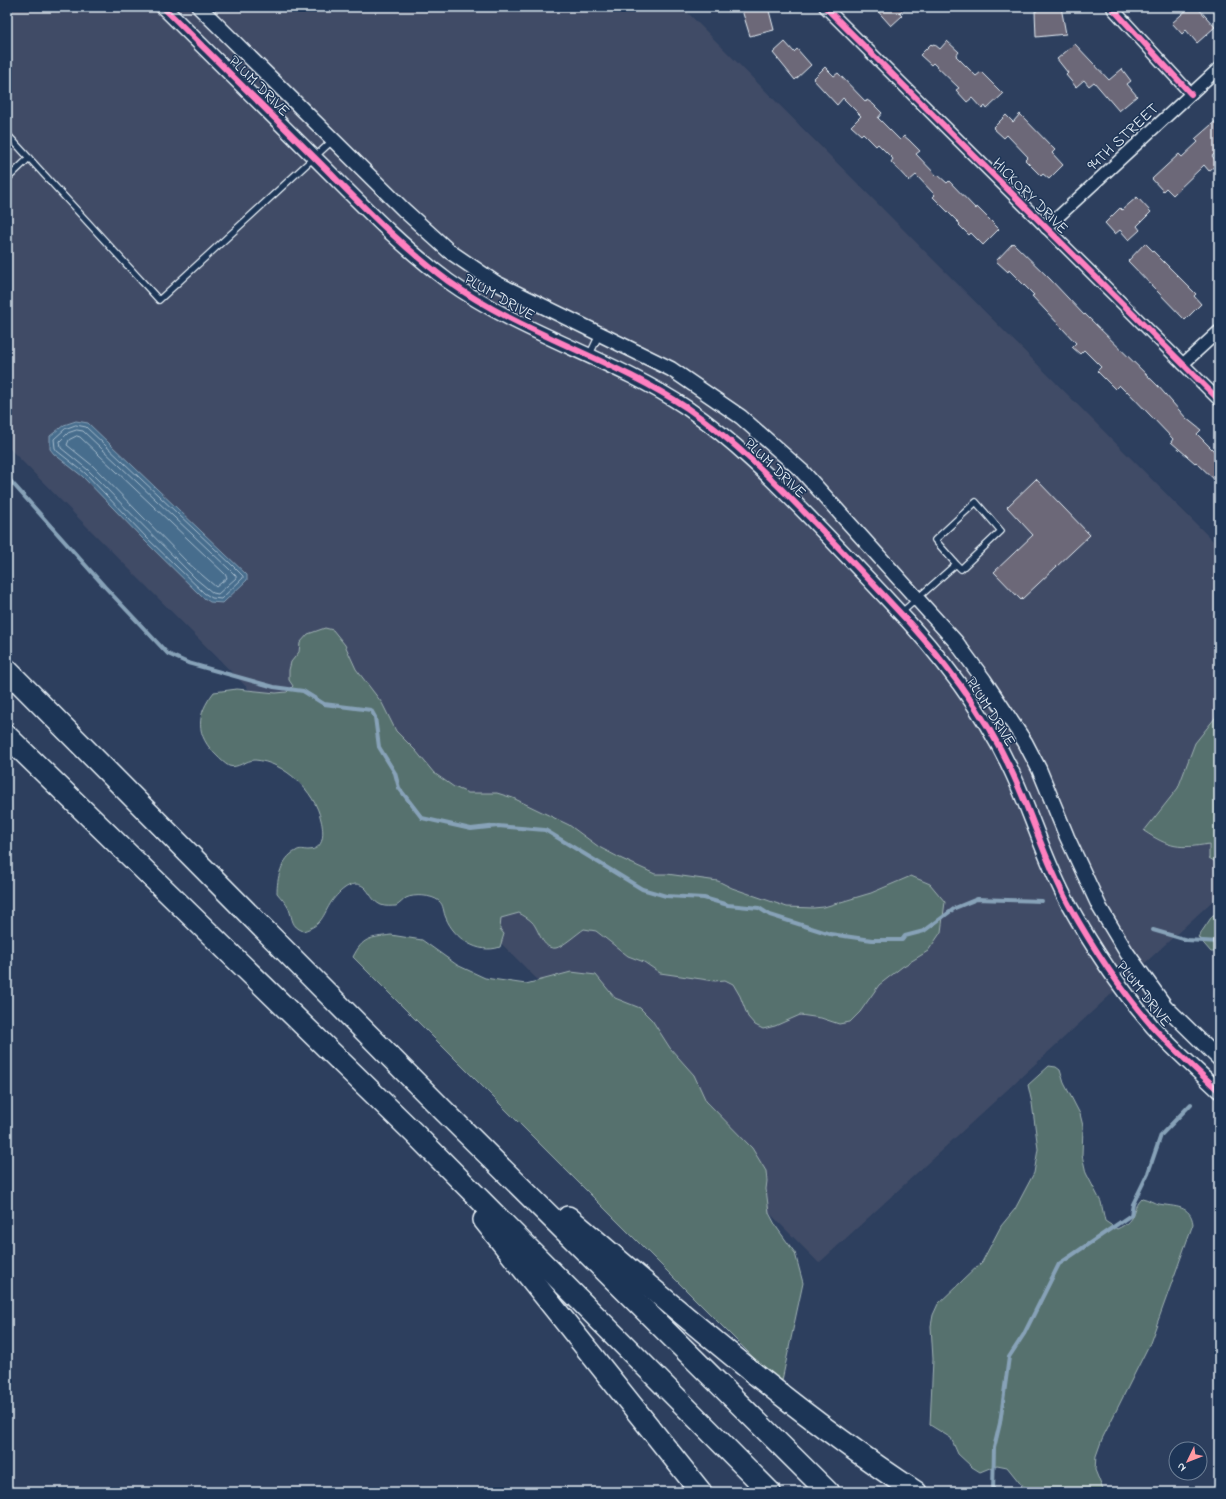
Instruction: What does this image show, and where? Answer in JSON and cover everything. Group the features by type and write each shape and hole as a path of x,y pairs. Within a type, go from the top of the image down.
{"highway":[{"path":"8,671 443,1110 828,1492"},
{"path":"7,736 416,1135 770,1492"},
{"path":"443,1110 734,1359 828,1430 916,1492"},
{"path":"416,1135 701,1492"}],"street":[{"name":"PLUM DRIVE","path":"163,7 386,229 450,282 521,325 657,390 687,408 735,445 782,489 901,614 943,661 989,726 1022,793 1053,872 1090,941 1129,998 1155,1030 1219,1091"},
{"name":"PLUM DRIVE","path":"199,7 404,210 471,268 496,284 543,308 600,333 671,369 712,396 767,438 802,471 917,599 965,655 1005,710 1025,742 1039,769 1067,837 1100,908 1133,962 1165,1006 1219,1059"},
{"name":"HICKORY DRIVE","path":"825,7 1219,400"},
{"path":"1113,9 1191,94"},
{"name":"94TH STREET","path":"1046,228 1219,68"},
{"path":"1183,364 1219,331"}],"lane":[{"path":"7,134 159,300 333,140"},
{"path":"7,179 29,158"},
{"path":"589,357 600,333"},
{"path":"976,502 1001,531 961,569 956,564 935,540 976,502"},
{"path":"901,614 956,564"},
{"path":"1113,975 1133,962"}],"shaded area":[{"path":"7,7 682,7 1219,547 1219,895 819,1263 7,446"}],"green space":[{"path":"325,628 333,630 345,645 356,669 382,703 396,731 416,751 434,773 454,787 468,793 497,793 513,798 569,825 599,847 655,874 667,874 718,881 732,888 787,907 824,907 871,893 911,876 930,884 945,902 941,932 928,951 902,967 879,985 860,1012 850,1022 839,1024 821,1018 800,1015 775,1026 763,1029 755,1025 748,1017 740,996 733,984 725,980 715,981 660,973 644,962 628,956 596,931 584,929 562,945 556,948 551,948 547,946 541,938 532,922 519,913 501,918 500,929 504,934 500,947 483,949 468,943 455,932 446,918 442,904 436,899 428,896 414,896 406,898 396,906 384,906 375,901 364,887 355,884 346,887 338,894 332,901 324,916 315,926 303,931 294,925 289,909 277,893 278,882 283,864 291,854 302,849 314,849 320,844 323,830 318,809 305,789 297,780 277,766 255,760 232,767 226,764 210,748 205,740 200,725 204,709 214,692 237,689 276,693 287,692 293,686 289,680 289,670 291,662 299,652 300,643 308,634"},
{"path":"1219,713 1219,864 1209,858 1209,844 1182,847 1175,846 1161,841 1144,831 1178,788 1195,743"},
{"path":"1219,914 1219,952 1211,952 1198,937 1213,915"},
{"path":"391,935 422,940 457,965 485,978 526,984 571,972 596,975 615,998 640,1008 652,1020 670,1048 694,1075 706,1101 752,1148 766,1171 766,1189 769,1213 777,1228 795,1253 803,1283 781,1385 353,957 364,942 372,938"},
{"path":"1049,1066 1056,1067 1060,1070 1064,1083 1080,1114 1083,1126 1082,1155 1086,1173 1101,1202 1105,1221 1117,1229 1124,1225 1131,1218 1138,1202 1142,1198 1186,1210 1192,1218 1193,1224 1150,1343 1102,1439 1096,1456 1095,1470 1104,1492 1027,1492 1007,1467 997,1465 980,1472 972,1467 958,1454 951,1438 930,1425 933,1359 931,1326 933,1315 938,1304 982,1262 1001,1226 1015,1209 1034,1173 1038,1149 1028,1085"}],"water":[{"path":"76,421 88,423 247,575 247,580 223,603 210,602 201,596 82,476 54,454 50,449 50,436 64,425"}],"building":[{"path":"741,7 768,7 774,30 750,36"},
{"path":"874,7 906,7 899,13 902,16 891,26"},
{"path":"1036,7 1061,7 1066,34 1036,37"},
{"path":"1190,7 1197,7 1215,27 1197,43 1186,30 1182,34 1172,23"},
{"path":"947,41 959,52 956,56 976,76 981,72 1003,94 987,109 985,106 982,109 972,98 967,102 956,90 959,88 933,63 931,65 920,55 931,44 934,44 940,49"},
{"path":"785,42 794,52 797,49 811,65 795,80 773,53"},
{"path":"1075,44 1109,80 1122,69 1131,81 1127,84 1137,96 1119,111 1094,82 1089,86 1084,80 1076,87 1066,75 1068,73 1057,59"},
{"path":"825,67 834,76 838,73 866,102 867,100 873,104 882,113 878,118 900,140 904,136 909,140 920,151 916,154 937,176 938,175 947,183 949,181 976,209 977,207 999,229 983,245 971,233 969,235 959,225 960,224 933,197 935,195 916,175 909,181 891,162 893,159 878,144 876,146 863,133 861,135 851,126 861,116 843,98 837,105 813,79"},
{"path":"1020,114 1055,150 1052,153 1063,165 1049,179 1043,174 1041,176 1025,160 1028,157 1007,135 1004,138 993,128 1006,115 1013,122"},
{"path":"1219,118 1219,150 1212,156 1218,163 1209,171 1204,165 1173,195 1166,188 1163,191 1152,179 1179,154 1182,157 1198,142 1195,139"},
{"path":"1137,197 1151,212 1137,226 1140,230 1129,240 1120,230 1115,234 1105,223 1120,208 1122,210"},
{"path":"1013,243 1084,315 1085,314 1158,386 1186,418 1201,430 1197,434 1219,456 1219,484 1196,462 1195,463 1171,442 1173,439 1127,391 1126,392 1119,385 1115,389 1097,371 1101,367 1084,350 1080,354 1072,347 1076,343 1032,296 1034,295 1009,270 1008,272 996,261"},
{"path":"1145,243 1196,294 1194,296 1201,304 1185,320 1128,261"},
{"path":"1036,479 1090,535 1021,600 994,572 1033,535 1007,507"}],"waterway":[{"path":"7,477 105,587 168,654 188,663 274,687 303,691 324,704 371,710 375,717 379,747 395,773 399,788 422,818 471,829 498,826 545,830 642,889 666,896 704,898 728,905 759,908 770,915 830,934 872,940 902,940 905,936 924,931 955,908 977,899 1042,901"},
{"path":"1153,930 1187,940 1219,942"},
{"path":"993,1492 994,1448 1000,1423 1009,1357 1024,1334 1059,1264 1131,1215 1133,1204 1148,1173 1161,1135 1191,1104"}],"cycle path":[{"path":"163,7 368,211 431,268 476,300 658,390 687,408 738,448 814,522 907,620 957,680 999,746 1019,787 1060,889 1097,952 1129,998 1152,1026 1219,1091"},
{"path":"825,7 1219,400"},
{"path":"1113,9 1191,94"}]}
